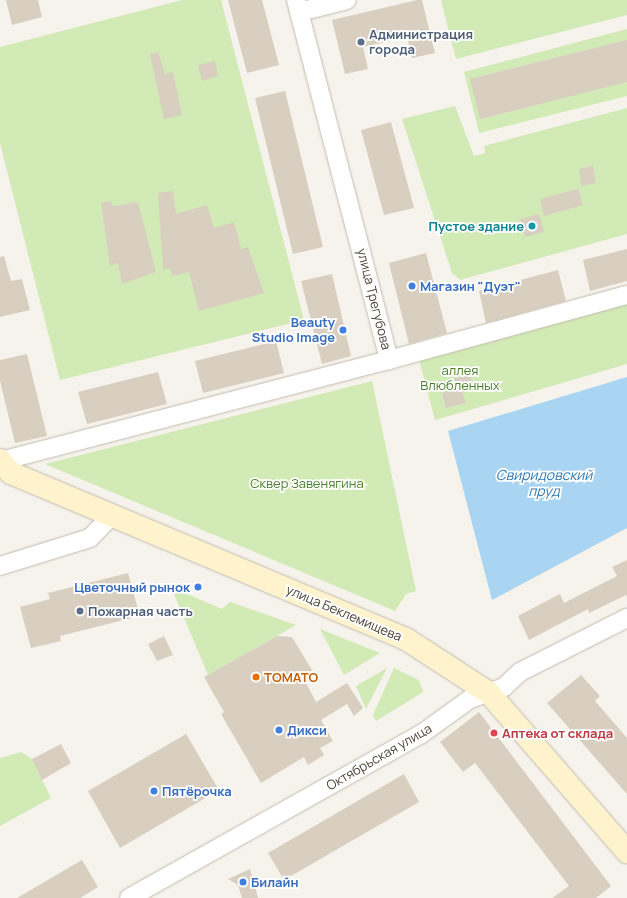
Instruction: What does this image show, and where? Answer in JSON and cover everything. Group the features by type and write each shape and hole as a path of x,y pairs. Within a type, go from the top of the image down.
{"main road":[{"name":"улица Беклемищева","path":"0,461 11,473 406,639 489,693 627,852"}],"street":[{"path":"297,6 347,0"},
{"name":"улица Трегубова","path":"297,6 389,360 627,295"},
{"name":"улица Беклемищева","path":"0,461 389,360"},
{"path":"0,566 90,538 112,515"},
{"name":"Октябрьская улица","path":"129,898 420,736 470,699 504,687 520,672 627,618"}],"green space":[{"path":"182,0 221,0 304,320 60,380 0,143 0,47"},
{"path":"441,0 627,0 627,15 456,59"},
{"path":"627,29 627,96 479,133 464,72"},
{"path":"455,106 474,156 485,153 484,146 627,108 627,234 460,280 452,273 402,119"},
{"name":"аллея Влюбленных","path":"627,300 627,364 435,420 418,356"},
{"name":"Сквер Завенягина","path":"372,381 416,591 406,594 395,611 45,464"},
{"path":"171,587 222,609 230,602 296,625 208,675"},
{"path":"320,629 380,653 344,675"},
{"path":"387,668 366,709 356,686"},
{"path":"394,668 419,680 423,692 376,721 373,715"},
{"path":"21,752 32,759 51,798 0,826 0,758"}],"water":[{"name":"Свиридовский пруд","path":"627,377 627,528 492,600 448,431"}],"building":[{"path":"6,0 38,0 42,17 12,25"},
{"path":"228,0 262,0 279,65 247,73"},
{"name":"Администрация города","path":"422,0 435,53 412,58 407,37 363,47 368,69 345,74 332,20"},
{"path":"627,40 627,82 480,119 470,79"},
{"path":"158,52 165,74 173,72 182,115 164,119 150,54"},
{"path":"215,61 218,76 202,81 198,65"},
{"path":"285,91 323,247 293,254 255,98"},
{"path":"391,122 414,208 384,215 361,130"},
{"path":"593,166 596,183 581,186 579,169"},
{"path":"578,189 583,205 544,216 540,199"},
{"path":"173,191 176,214 207,205 214,228 234,222 241,249 248,247 264,293 199,311 189,272 172,276 170,268 163,270 158,193"},
{"path":"111,201 112,206 138,202 156,272 122,284 118,263 110,266 101,203"},
{"name":"Пустое здание","path":"539,214 544,232 525,237 520,219"},
{"path":"627,249 627,281 590,291 583,260"},
{"path":"426,253 447,333 409,344 389,263"},
{"path":"4,256 11,281 22,279 30,310 0,317 0,257"},
{"path":"558,270 566,301 486,323 479,291"},
{"path":"332,274 351,356 322,364 301,281"},
{"path":"276,341 284,373 203,393 195,361"},
{"path":"27,354 47,436 15,443 0,381 0,360"},
{"path":"158,372 167,404 87,424 78,392"},
{"path":"470,374 474,388 462,392 466,403 446,408 442,393 449,391 446,380"},
{"path":"627,560 627,598 626,595 589,613 588,609 529,640 518,616 560,594 564,603 617,576 612,567"},
{"name":"Пожарная часть","path":"128,573 140,616 60,636 61,641 31,648 20,607 50,599 48,593"},
{"path":"164,636 173,655 157,661 148,644"},
{"path":"277,636 292,637 312,670 305,681 316,702 347,683 363,708 354,716 347,704 321,720 333,741 320,748 324,755 308,765 304,757 261,783 221,714 224,712 204,677"},
{"path":"581,675 600,696 595,701 627,738 627,794 547,703"},
{"path":"479,712 611,886 596,898 552,898 569,886 475,763 463,772 440,742"},
{"name":"Пятёрочка","path":"186,734 219,790 120,848 88,791"},
{"path":"61,744 71,763 42,780 32,759"},
{"path":"404,774 419,802 284,880 268,853"},
{"path":"82,860 98,887 80,898 17,898"},
{"name":"Билайн","path":"250,869 258,898 242,898 238,885 228,879"}],"place":[{"name":"Администрация города","path":"361,42"},
{"name":"Пустое здание","path":"532,226"},
{"name":"Магазин \"Дуэт\"","path":"412,286"},
{"name":"Beauty Studio Image","path":"343,330"},
{"name":"Цветочный рынок","path":"198,587"},
{"name":"Пожарная часть","path":"80,611"},
{"name":"ТОМАТО","path":"256,677"},
{"name":"Дикси","path":"279,730"},
{"name":"Аптека от склада","path":"494,733"},
{"name":"Пятёрочка","path":"154,791"},
{"name":"Билайн","path":"243,882"}]}
